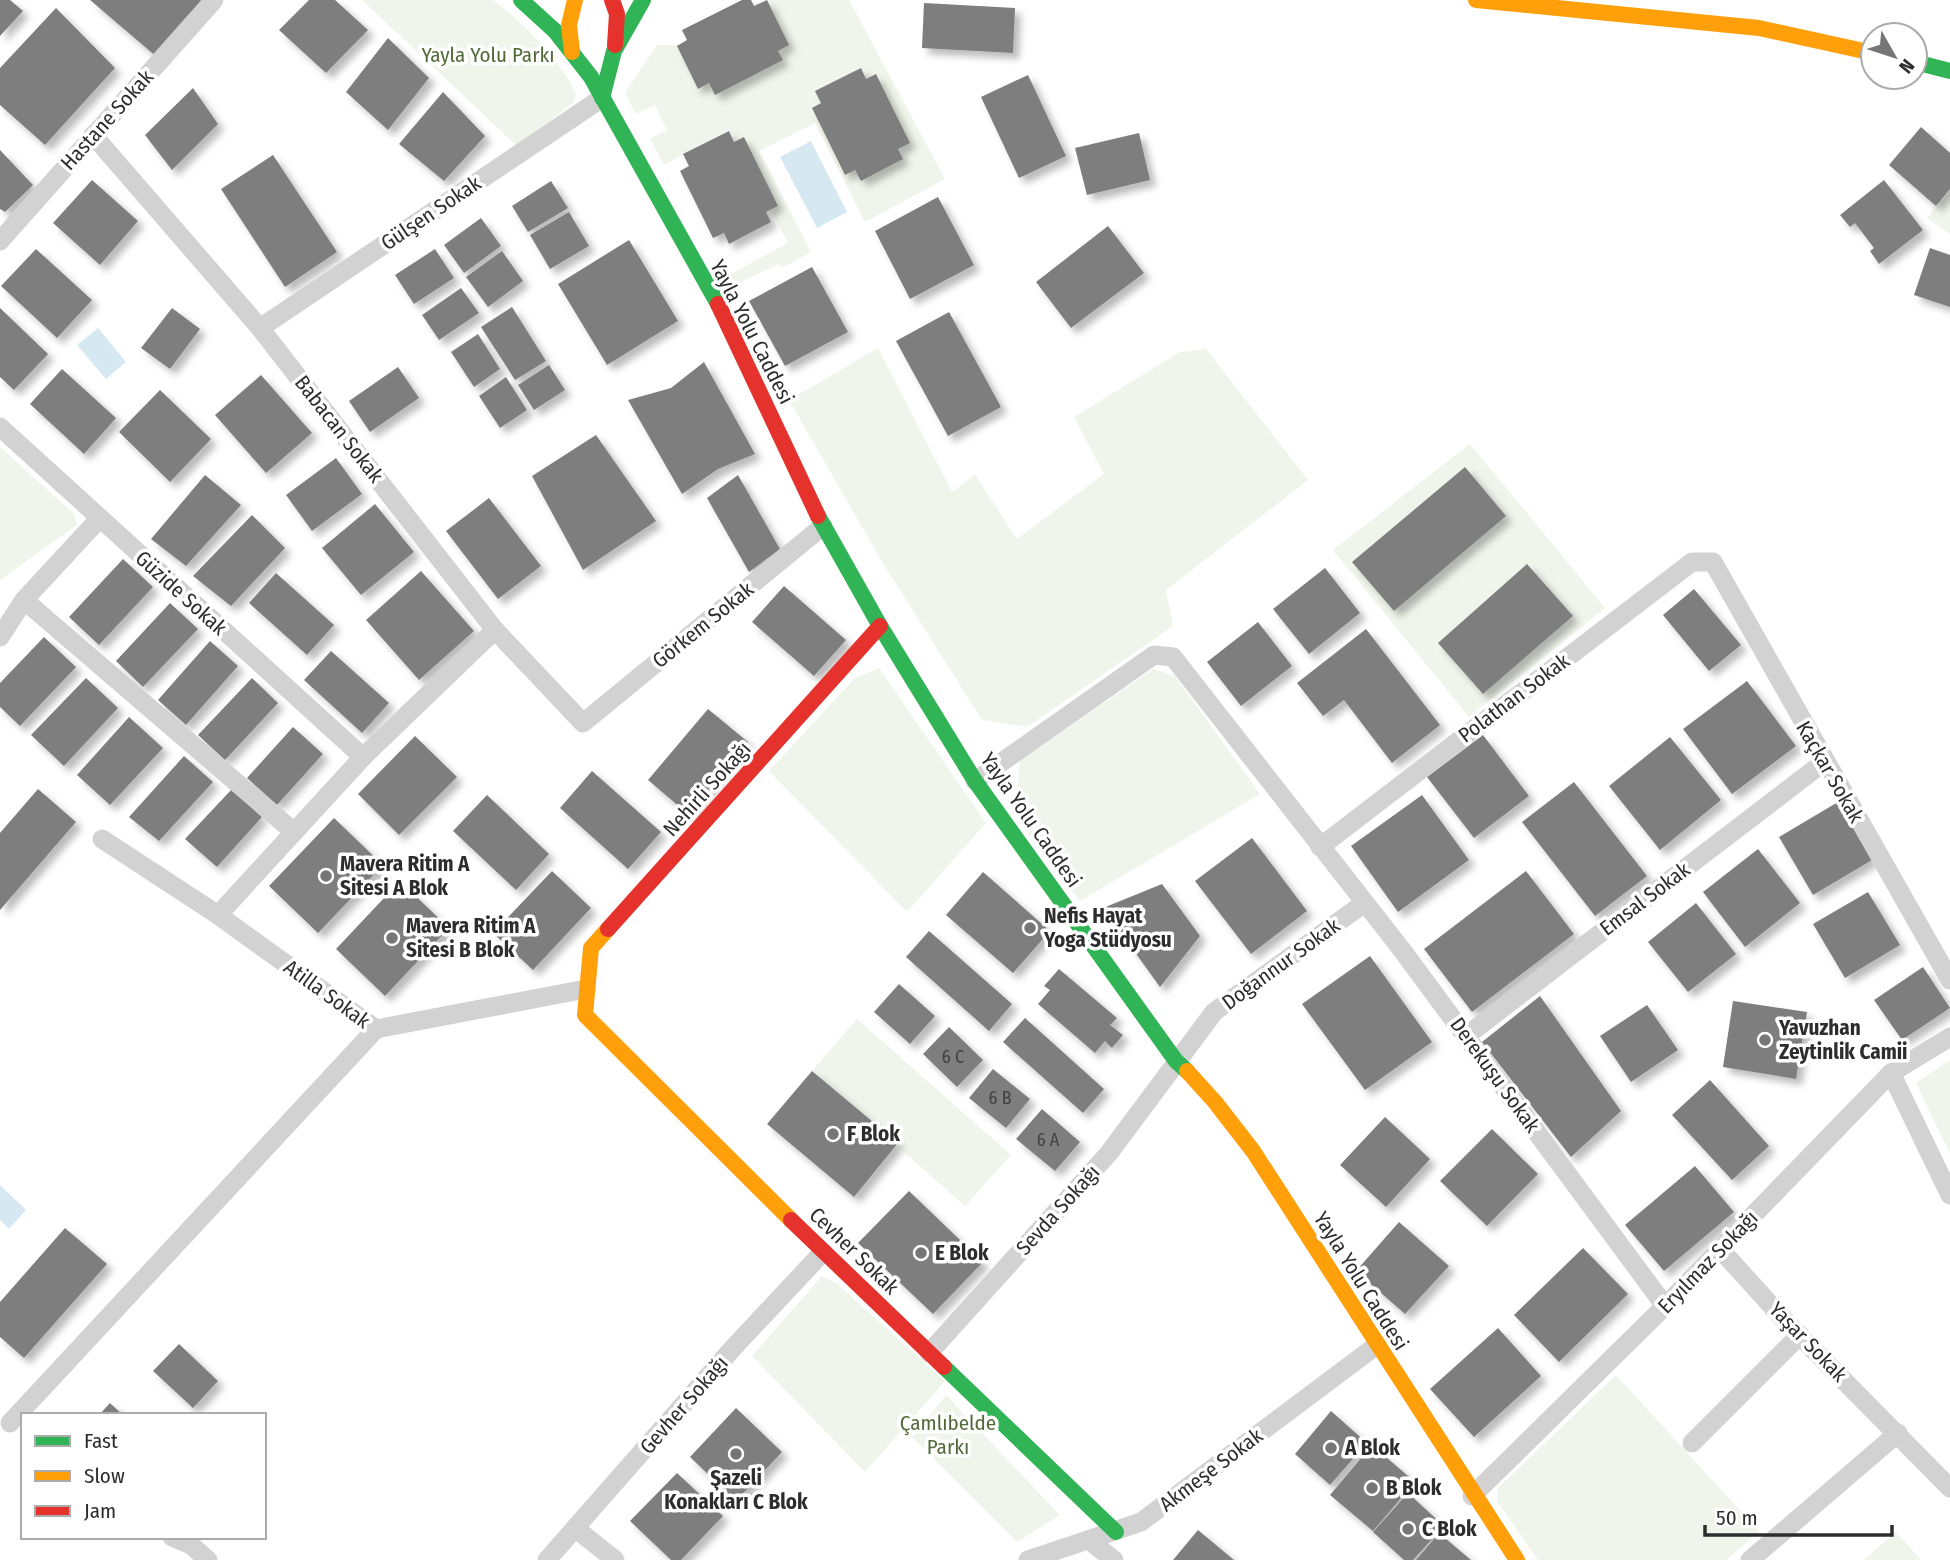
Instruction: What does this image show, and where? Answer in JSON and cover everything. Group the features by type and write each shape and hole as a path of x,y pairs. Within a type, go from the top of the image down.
{"street":[{"name":"Hastane Sokak","path":"0,241 214,0"},
{"name":"Yayla Yolu Caddesi","path":"521,0 572,52 602,97 725,317 823,527 880,626 975,780 1176,1061 1203,1084 1291,1210 1472,1496 1517,1560"},
{"path":"572,52 569,25 575,0"},
{"path":"602,97 614,51 617,14 612,0"},
{"path":"614,51 643,0"},
{"path":"1476,0 1759,28 1859,50"},
{"path":"1929,66 1950,71"},
{"name":"Gülşen Sokak","path":"260,328 602,97"},
{"name":"Babacan Sokak","path":"93,135 260,328 495,630 583,723"},
{"name":"Güzide Sokak","path":"0,427 363,757"},
{"path":"0,637 24,600 99,519"},
{"name":"Görkem Sokak","path":"583,723 823,527"},
{"name":"Polathan Sokak","path":"1320,847 1692,562 1713,562"},
{"name":"Kaçkar Sokak","path":"1713,562 1950,980"},
{"path":"24,600 295,832"},
{"name":"Nehirli Sokağı","path":"586,989 591,948 880,626"},
{"path":"218,915 363,757 495,630"},
{"name":"Derekuşu Sokak","path":"975,780 1154,655 1173,657 1363,904 1402,950 1665,1306"},
{"name":"Emsal Sokak","path":"1466,1036 1824,762"},
{"name":"Atilla Sokak","path":"102,839 218,915 376,1030 586,989"},
{"name":"Doğannur Sokak","path":"1176,1061 1213,1012 1363,904"},
{"name":"Cevher Sokak","path":"586,989 585,1015 823,1252 1116,1532"},
{"path":"11,1423 376,1030"},
{"name":"Eryılmaz Sokağı","path":"1472,1496 1665,1306 1892,1073 1950,1037"},
{"name":"Sevda Sokağı","path":"929,1353 1109,1153 1176,1061"},
{"path":"1892,1073 1950,1195"},
{"name":"Yaşar Sokak","path":"1720,1249 1950,1488"},
{"name":"Gevher Sokağı","path":"547,1560 733,1348 823,1252"},
{"path":"1692,1443 1800,1335"},
{"name":"Akmeşe Sokak","path":"1028,1560 1141,1522 1377,1345"},
{"path":"1750,1560 1898,1433"},
{"path":"575,1528 615,1560"},
{"path":"177,1539 191,1545 208,1560"},
{"path":"1090,1541 1114,1560"}],"green space":[{"name":"Yayla Yolu Parkı","path":"362,0 493,0 551,54 576,94 574,102 517,146"},
{"path":"770,0 849,0 945,179 865,222 815,123 759,151 811,252 782,268 779,264 730,287 725,277 788,243 729,130 664,165 650,139 667,130 655,105 636,114 625,93 657,45 680,45"},
{"path":"1950,190 1950,234 1927,218"},
{"path":"878,348 952,492 975,475 1017,539 1104,474 1074,417 1180,352 1206,349 1308,480 1166,590 1173,626 1027,727 982,720 881,560 789,400"},
{"path":"1470,444 1605,608 1469,717 1333,550"},
{"path":"0,447 74,514 77,525 0,580"},
{"path":"879,668 986,823 907,912 769,771 855,678"},
{"path":"1153,669 1175,676 1260,794 1080,901 1019,821 1023,816 1016,805 1020,761"},
{"path":"857,1019 1011,1155 965,1206 812,1071"},
{"path":"1950,1060 1950,1154 1916,1083"},
{"path":"822,1276 836,1283 945,1381 865,1472 752,1356"},
{"path":"1616,1375 1759,1531 1726,1560 1538,1560 1497,1501 1498,1488"},
{"name":"Çamlıbelde Parkı","path":"946,1395 1060,1515 1017,1542 912,1437"},
{"path":"1896,1532 1921,1560 1864,1560"}],"shaded area":[{"path":"811,141 847,212 817,228 780,157"},
{"path":"98,328 126,362 106,379 77,345"},
{"path":"0,1185 26,1210 9,1229 0,1220"}],"building":[{"path":"0,0 10,0 23,11 0,36"},
{"path":"90,0 208,0 158,58"},
{"path":"309,0 335,0 368,30 326,73 279,30"},
{"path":"742,0 751,0 754,6 767,0 789,45 778,51 783,60 715,95 709,83 698,89 677,46 687,40 682,30"},
{"path":"924,3 1015,8 1013,53 922,48"},
{"path":"56,8 115,68 45,145 0,105 0,68"},
{"path":"388,38 429,78 388,130 346,92"},
{"path":"861,68 866,79 876,74 910,143 898,149 903,159 861,181 855,170 845,175 812,108 821,103 815,91"},
{"path":"1028,75 1066,156 1019,178 981,97"},
{"path":"193,88 218,124 172,170 145,135"},
{"path":"443,92 485,136 444,181 399,144"},
{"path":"1921,127 1950,153 1950,189 1936,206 1889,165"},
{"path":"729,131 734,142 744,137 778,206 766,212 771,222 729,244 724,233 713,238 680,171 689,166 683,154"},
{"path":"1139,133 1150,180 1087,195 1075,148"},
{"path":"0,150 33,185 5,212 0,209"},
{"path":"273,155 337,252 285,287 221,189"},
{"path":"92,180 138,221 100,265 53,223"},
{"path":"1884,180 1923,230 1879,264 1870,251 1874,248 1855,223 1850,227 1840,215"},
{"path":"551,181 568,208 528,232 512,206"},
{"path":"938,197 974,265 910,299 875,231"},
{"path":"569,212 589,246 550,269 530,235"},
{"path":"481,218 501,246 464,273 444,245"},
{"path":"1108,226 1144,273 1071,328 1036,282"},
{"path":"629,240 678,321 607,365 558,284"},
{"path":"1930,248 1950,255 1950,307 1914,295"},
{"path":"36,249 92,300 57,338 1,286"},
{"path":"435,249 454,278 414,304 395,275"},
{"path":"502,251 523,281 488,307 466,277"},
{"path":"812,267 848,332 785,366 749,301"},
{"path":"461,288 479,313 439,340 422,315"},
{"path":"512,307 546,361 515,380 481,327"},
{"path":"0,308 48,354 14,390 0,377"},
{"path":"172,308 200,329 170,369 141,348"},
{"path":"949,312 1001,407 948,436 896,341"},
{"path":"478,334 500,369 474,387 451,352"},
{"path":"704,362 755,454 718,469 682,494 628,400 671,388"},
{"path":"549,365 565,390 534,410 518,385"},
{"path":"398,367 419,398 370,432 349,401"},
{"path":"62,369 116,418 84,454 30,404"},
{"path":"261,375 312,433 266,473 215,415"},
{"path":"506,377 527,410 500,428 479,396"},
{"path":"160,390 211,439 170,482 119,432"},
{"path":"596,435 656,521 583,570 532,476"},
{"path":"336,458 362,494 312,531 286,495"},
{"path":"1465,467 1506,516 1394,611 1352,562"},
{"path":"205,475 241,505 186,566 151,539"},
{"path":"738,475 780,549 749,572 707,498"},
{"path":"489,498 541,566 498,599 446,531"},
{"path":"375,504 414,552 361,595 322,548"},
{"path":"252,515 285,548 231,606 193,576"},
{"path":"123,559 153,587 99,645 69,617"},
{"path":"1527,564 1573,616 1483,694 1438,643"},
{"path":"1325,568 1360,613 1309,654 1273,609"},
{"path":"421,571 474,631 419,680 366,620"},
{"path":"276,573 334,625 307,655 249,603"},
{"path":"784,586 846,640 814,676 752,622"},
{"path":"1694,589 1741,645 1709,671 1663,615"},
{"path":"170,603 198,629 143,687 116,661"},
{"path":"1258,622 1292,666 1241,706 1207,662"},
{"path":"1366,629 1440,725 1392,763 1344,700 1323,716 1297,683"},
{"path":"44,637 76,667 20,726 0,707 0,683"},
{"path":"210,641 238,666 186,725 158,700"},
{"path":"331,651 389,703 362,733 304,680"},
{"path":"86,678 118,708 64,766 31,735"},
{"path":"252,678 278,703 225,760 198,735"},
{"path":"1747,681 1796,746 1732,794 1683,729"},
{"path":"708,709 748,742 688,814 648,780"},
{"path":"129,717 163,748 110,805 77,775"},
{"path":"293,727 323,754 277,805 247,778"},
{"path":"1483,735 1529,796 1474,838 1427,777"},
{"path":"415,736 457,777 399,835 358,794"},
{"path":"1670,737 1721,800 1660,850 1609,786"},
{"path":"184,756 213,782 159,841 129,817"},
{"path":"592,771 661,832 628,869 560,808"},
{"path":"1574,782 1647,876 1595,916 1522,822"},
{"path":"38,789 76,822 0,910 0,833"},
{"path":"232,789 262,817 217,867 185,839"},
{"path":"487,795 549,854 516,890 453,831"},
{"path":"1422,795 1469,860 1398,912 1351,846"},
{"path":"1838,802 1872,860 1813,895 1779,837"},
{"name":"Mavera Ritim A Sitesi A Blok","path":"334,818 383,865 318,933 269,886"},
{"path":"1252,838 1307,911 1251,954 1195,881"},
{"path":"1758,849 1800,903 1745,947 1703,892"},
{"path":"552,871 591,908 533,970 493,933"},
{"path":"1526,871 1574,934 1472,1012 1424,949"},
{"path":"983,872 1050,931 1013,973 946,915"},
{"name":"Mavera Ritim A Sitesi B Blok","path":"400,881 449,928 385,996 336,949"},
{"path":"1162,884 1200,936 1160,987 1103,908"},
{"path":"1868,892 1900,945 1845,978 1813,924"},
{"path":"1696,903 1736,954 1688,992 1648,942"},
{"path":"929,931 1012,1004 989,1031 906,957"},
{"path":"1370,956 1432,1042 1365,1090 1302,1004"},
{"path":"1923,967 1950,1008 1902,1040 1874,1000"},
{"path":"1059,969 1117,1018 1110,1025 1123,1035 1112,1048 1105,1041 1095,1053 1038,1004 1050,990 1044,986"},
{"path":"899,984 935,1016 910,1044 874,1012"},
{"path":"1540,996 1621,1111 1571,1157 1482,1042"},
{"name":"Yavuzhan Zeytinlik Camii","path":"1733,1001 1807,1012 1796,1079 1723,1067"},
{"path":"1647,1005 1678,1050 1631,1082 1600,1036"},
{"path":"1025,1018 1104,1089 1083,1113 1003,1042"},
{"path":"949,1027 983,1060 957,1087 923,1054"},
{"path":"993,1069 1030,1099 1006,1128 969,1098"},
{"name":"F Blok","path":"812,1071 898,1143 854,1197 767,1124"},
{"path":"1710,1080 1769,1146 1732,1180 1672,1115"},
{"path":"1042,1109 1080,1142 1055,1171 1016,1139"},
{"path":"1385,1117 1430,1159 1386,1207 1340,1165"},
{"path":"1492,1129 1538,1174 1487,1226 1440,1181"},
{"path":"1695,1166 1734,1212 1664,1271 1625,1225"},
{"name":"E Blok","path":"909,1191 983,1262 933,1314 858,1243"},
{"path":"1399,1222 1449,1266 1405,1314 1356,1271"},
{"path":"65,1228 107,1264 24,1358 0,1337 0,1302"},
{"path":"1583,1248 1628,1294 1559,1362 1514,1315"},
{"path":"1498,1328 1541,1376 1474,1437 1430,1389"},
{"path":"179,1344 218,1381 193,1408 153,1371"},
{"path":"110,1403 121,1413 101,1413"},
{"name":"Şazeli Konakları C Blok","path":"736,1408 782,1452 736,1501 690,1457"},
{"name":"A Blok","path":"1331,1411 1367,1443 1330,1485 1295,1454"},
{"name":"B Blok","path":"1372,1445 1415,1482 1373,1531 1330,1495"},
{"path":"677,1473 723,1516 681,1560 671,1560 630,1521"},
{"name":"C Blok","path":"1408,1493 1444,1526 1413,1560 1404,1560 1373,1532"},
{"path":"1198,1530 1234,1560 1173,1560"},
{"path":"1439,1533 1471,1560 1416,1560"}],"traffic: fast":[{"path":"521,0 555,31 591,77 718,304"},
{"path":"602,98 614,51 643,0"},
{"path":"1929,66 1950,71"},
{"path":"818,516 880,626 975,781 1176,1061 1187,1071"},
{"path":"944,1367 1116,1532"}],"traffic: slow":[{"path":"572,52 569,25 575,0"},
{"path":"1476,0 1759,28 1859,50"},
{"path":"608,929 591,948 585,1015 791,1220"},
{"path":"1187,1071 1253,1151 1517,1560"}],"traffic: jam":[{"path":"612,0 617,14 615,45"},
{"path":"718,304 818,516"},
{"path":"608,929 880,626"},
{"path":"791,1220 944,1367"}],"place":[{"name":"Mavera Ritim A Sitesi A Blok","path":"326,876"},
{"name":"Nefis Hayat Yoga Stüdyosu","path":"1030,928"},
{"name":"Mavera Ritim A Sitesi B Blok","path":"392,938"},
{"name":"Yavuzhan Zeytinlik Camii","path":"1765,1040"},
{"name":"F Blok","path":"833,1134"},
{"name":"E Blok","path":"921,1253"},
{"name":"A Blok","path":"1331,1448"},
{"name":"Şazeli Konakları C Blok","path":"736,1454"},
{"name":"B Blok","path":"1372,1488"},
{"name":"C Blok","path":"1408,1529"}]}
